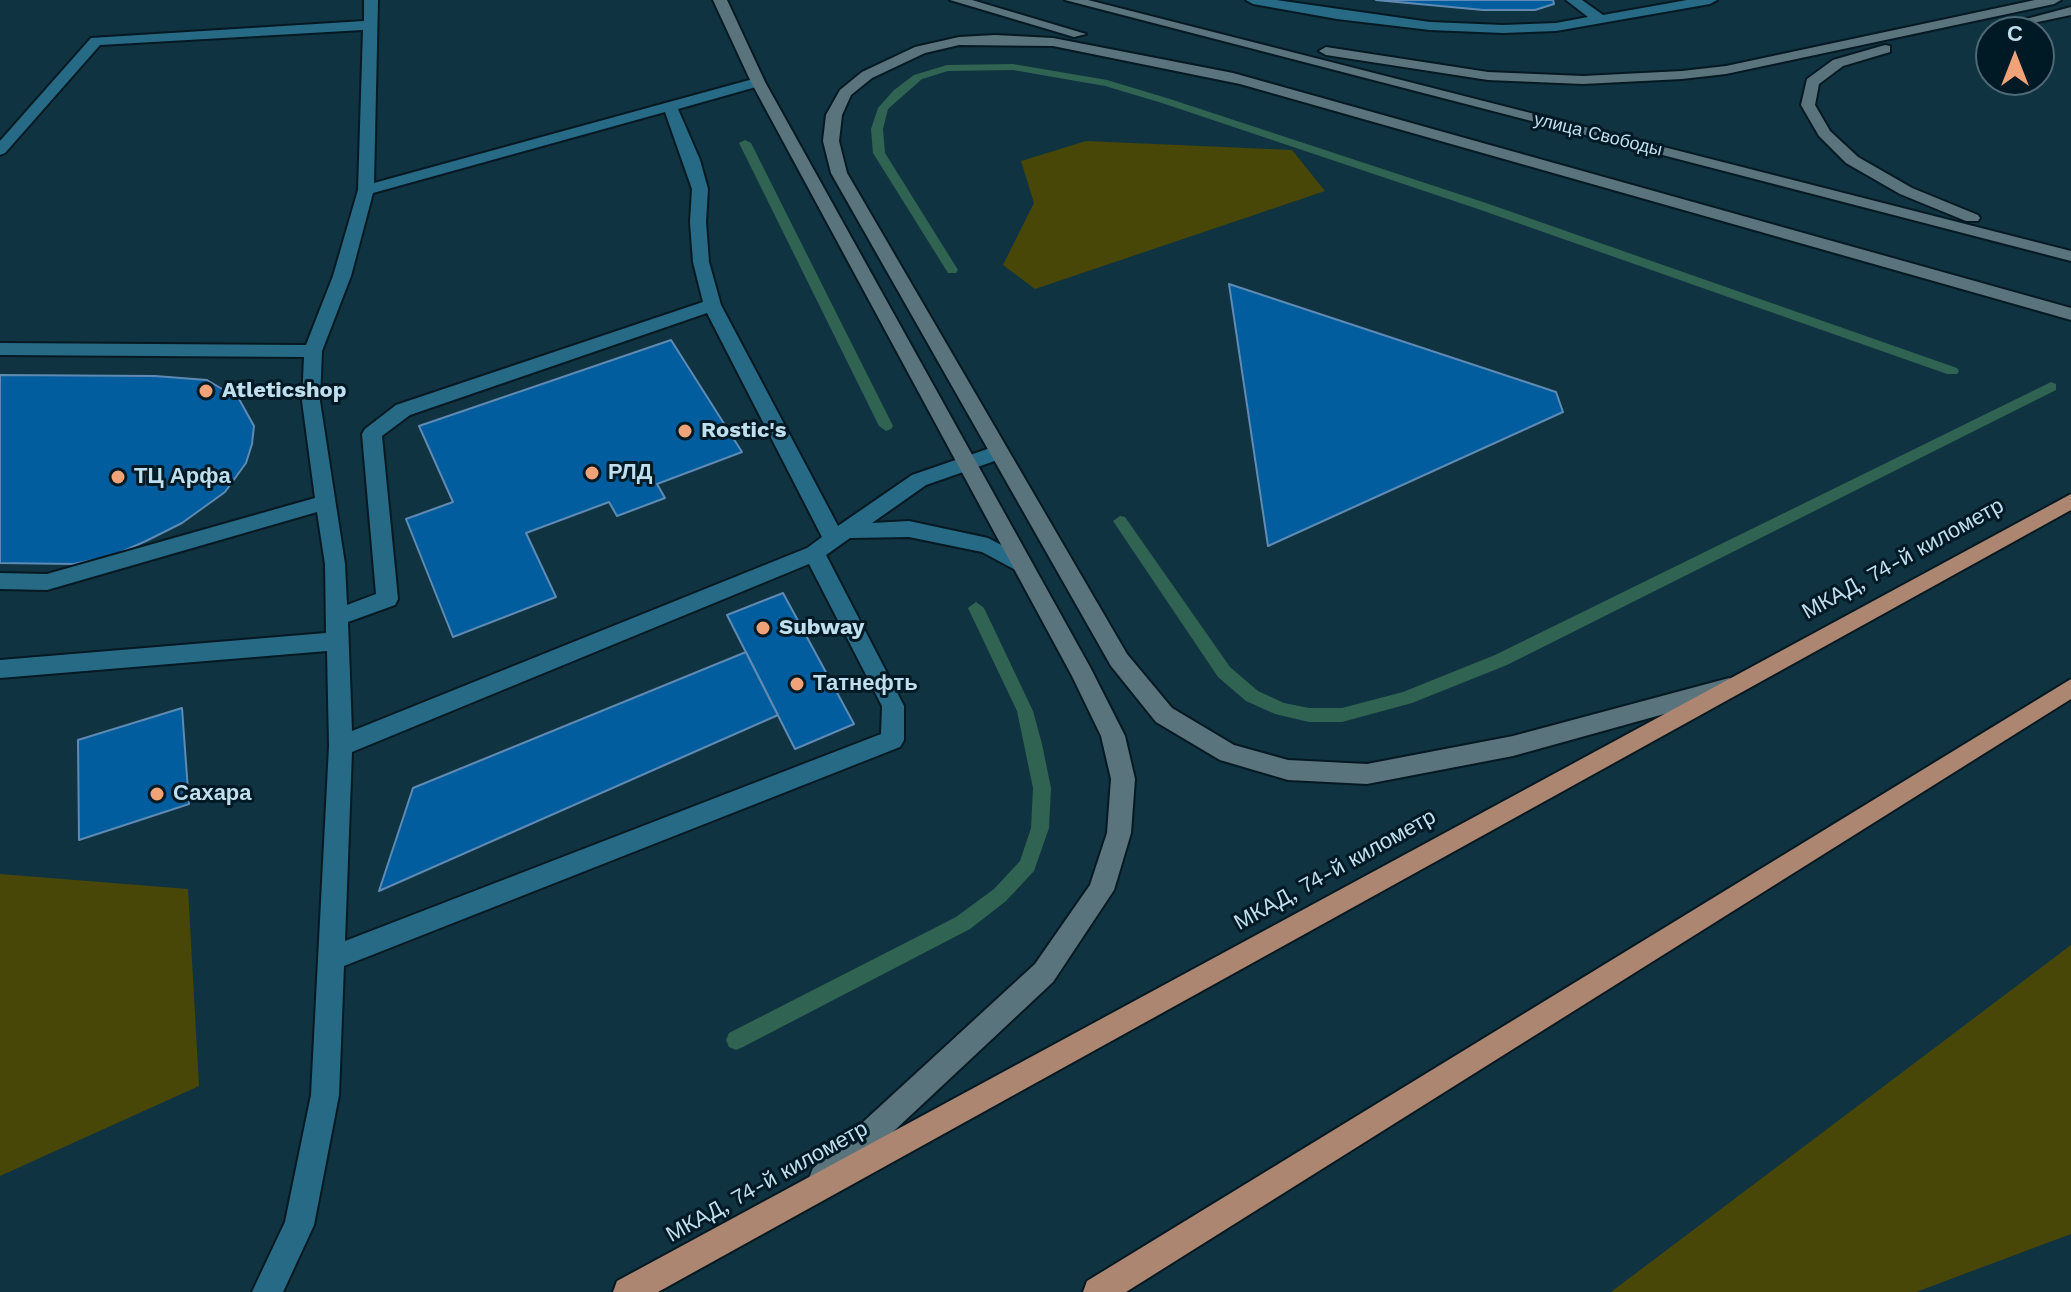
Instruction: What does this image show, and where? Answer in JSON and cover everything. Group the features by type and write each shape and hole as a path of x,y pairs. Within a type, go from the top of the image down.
{"highway":[{"name":"МКАД, 74-й километр","path":"628,1292 2071,501"},
{"path":"1098,1292 2071,688"}],"main road":[{"path":"720,0 758,82 1113,736 1123,779 1119,833 1101,890 1044,973 805,1195"},
{"path":"957,0 1242,80"},
{"path":"1072,0 1125,14 1219,28 1351,56 1431,69 1488,76 1583,80 1726,70 2054,0"},
{"path":"2043,248 1906,191 1852,160 1824,133 1808,105 1812,82 1838,63 1886,49 2071,11"},
{"name":"улица Свободы","path":"1125,14 2071,256"},
{"path":"1242,80 1053,42 959,41 920,50 867,75 845,93 834,115 831,141 839,173 1119,660 1164,715 1228,753 1288,770 1367,774 1513,746 1734,685"},
{"name":"улица Свободы","path":"1242,80 2071,314"}],"lane":[{"path":"267,1292 299,1225 325,1095 341,746 335,564 311,401 313,351 342,276 366,190 371,0"},
{"path":"1253,0 1337,15 1430,26 1503,29 1556,27 1710,0"},
{"path":"1573,0 1600,19"},
{"path":"0,150 96,41 371,25"},
{"path":"366,190 758,82"},
{"path":"670,107 692,160 700,189 698,222 701,262 712,305 839,535"},
{"path":"337,617 387,599 372,434 403,410 712,305"},
{"path":"0,349 313,351"},
{"path":"341,746 814,553 919,480 966,461 999,452"},
{"path":"0,581 47,582 326,502"},
{"path":"839,535 909,529 988,546 1023,566"},
{"path":"330,959 892,740 893,706 814,553"},
{"path":"0,669 338,641"}],"shaded area":[{"path":"1086,141 1292,150 1325,191 1035,289 1003,265 1034,203 1021,161"},
{"path":"0,874 188,889 199,1086 0,1176"},
{"path":"2071,945 2071,1234 1916,1292 1611,1292"}],"building":[{"path":"1376,0 1553,0 1554,4 1535,10 1483,10"},
{"path":"1229,284 1556,392 1563,412 1268,546"},
{"path":"671,340 742,452 657,484 665,498 617,516 609,502 526,533 556,597 453,637 406,519 453,502 419,426"},
{"name":"ТЦ Арфа","path":"0,375 155,376 207,380 239,399 254,426 252,444 246,463 225,492 182,523 146,541 112,556 74,564 0,563"},
{"name":"Татнефть","path":"783,593 854,724 795,749 727,615"},
{"path":"746,652 778,715 379,891 413,788"},
{"path":"182,708 189,804 79,840 78,740"}],"waterway":[{"path":"952,270 879,153 877,129 883,108 918,77 947,68 1013,67 1107,83 1166,101 1482,206 1952,371"},
{"path":"745,143 886,426"},
{"path":"1120,521 1224,672 1252,696 1281,709 1309,715 1342,715 1406,698 1501,660 2051,387"},
{"path":"736,1040 963,923 1000,895 1028,865 1040,828 1042,788 1034,744 1025,711 976,608"}],"place":[{"name":"Atleticshop","path":"206,391"},
{"name":"Rostic's","path":"685,431"},
{"name":"РЛД","path":"592,473"},
{"name":"ТЦ Арфа","path":"118,477"},
{"name":"Subway","path":"763,628"},
{"name":"Татнефть","path":"797,684"},
{"name":"Сахара","path":"157,794"}]}
